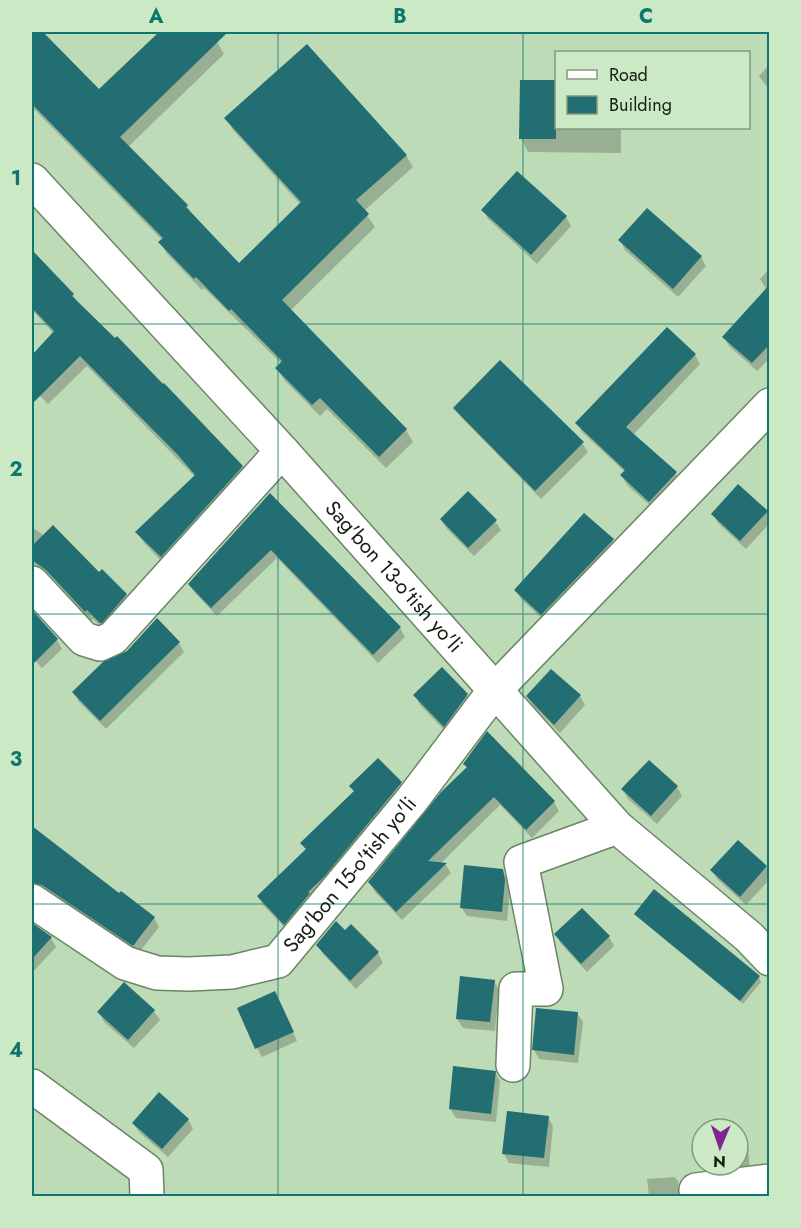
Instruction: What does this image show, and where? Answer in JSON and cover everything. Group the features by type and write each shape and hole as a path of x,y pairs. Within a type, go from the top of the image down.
{"street":[{"name":"Sag'bon 13-o'tish yo'li","path":"32,180 282,451 618,827 763,939"},
{"name":"Sag'bon 15-o'tish yo'li","path":"32,901 125,963 157,973 232,972 278,961 411,801 495,690 770,405"},
{"path":"32,583 84,639 100,644 113,638 282,451"},
{"path":"513,1065 516,989 546,989 521,862 618,827"},
{"path":"32,1086 146,1170 147,1197"},
{"path":"696,1190 770,1181"}],"building":[{"path":"32,32 43,32 99,89 159,32 228,32 120,137 188,205 186,207 239,263 301,202 224,118 307,44 407,155 356,200 369,214 282,300 407,429 379,457 320,398 312,405 275,368 282,361 231,309 229,311 196,277 194,279 158,242 163,238 32,104"},
{"path":"520,80 555,80 556,139 519,139"},
{"path":"517,171 567,216 531,255 481,210"},
{"path":"647,208 702,256 673,289 618,240"},
{"path":"32,250 74,294 72,296 115,338 117,336 243,466 161,557 135,532 195,475 80,356 32,404 32,355 54,331 32,308"},
{"path":"770,284 770,344 752,363 722,337"},
{"path":"667,327 696,354 626,427 677,472 649,502 620,475 625,470 575,423"},
{"path":"500,360 584,442 535,491 453,408"},
{"path":"738,484 768,511 740,541 711,514"},
{"path":"468,491 497,520 468,548 440,519"},
{"path":"270,493 401,627 373,655 271,550 211,608 188,584"},
{"path":"584,513 614,539 541,615 514,590"},
{"path":"53,525 99,572 102,569 127,594 102,623 87,610 85,612 46,570 32,560 32,546"},
{"path":"32,610 58,639 32,665"},
{"path":"157,618 180,642 100,721 72,692 104,661 127,651"},
{"path":"442,667 468,694 444,727 413,695"},
{"path":"551,669 581,695 554,725 526,696"},
{"path":"487,731 555,801 526,830 494,797 428,861 447,863 396,912 368,882 441,792 467,767 463,764"},
{"path":"378,758 402,782 324,877 308,892 310,893 284,925 257,896 306,849 300,843 354,791 349,786"},
{"path":"649,760 678,786 651,816 621,789"},
{"path":"32,826 119,893 121,891 155,917 133,946 42,885 32,883"},
{"path":"738,840 767,866 740,897 710,870"},
{"path":"464,865 503,869 505,880 502,912 460,908"},
{"path":"654,889 760,976 740,1001 634,914"},
{"path":"582,908 610,936 581,964 554,934"},
{"path":"336,921 345,930 351,924 379,952 350,981 316,945"},
{"path":"32,923 52,937 32,959"},
{"path":"460,976 495,980 490,1022 456,1019"},
{"path":"124,982 155,1010 128,1040 97,1012"},
{"path":"275,991 294,1032 255,1049 237,1008"},
{"path":"536,1008 578,1012 574,1055 532,1050"},
{"path":"453,1066 496,1071 491,1114 449,1109"},
{"path":"159,1092 189,1119 162,1149 132,1123"},
{"path":"507,1111 549,1116 544,1158 502,1154"}]}
